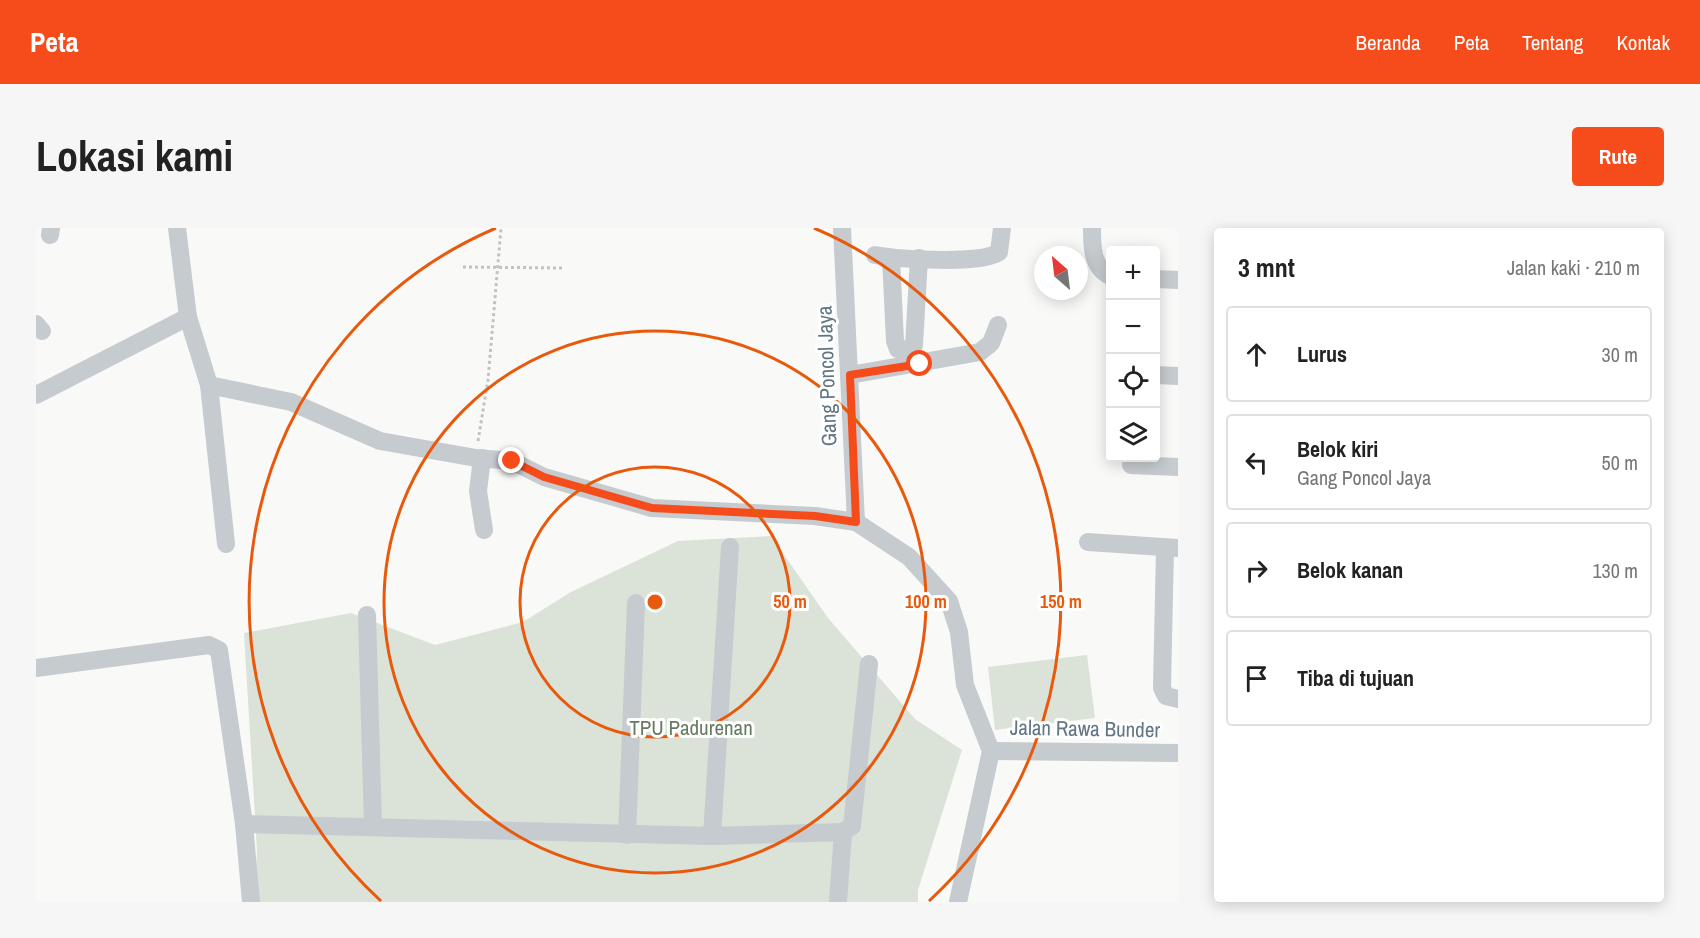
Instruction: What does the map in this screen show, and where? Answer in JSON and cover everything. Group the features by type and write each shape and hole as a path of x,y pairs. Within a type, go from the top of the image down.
{"street":[{"path":"177,228 188,317 210,386 226,544"},
{"name":"Gang Poncol Jaya","path":"842,228 856,522"},
{"path":"919,258 914,345 907,350 898,350 883,256 993,257 1002,245 1002,228"},
{"path":"1092,228 1094,256 1101,271 1106,274"},
{"path":"1160,279 1178,280"},
{"path":"36,395 188,317"},
{"path":"850,375 973,354 991,343 998,325"},
{"path":"1160,375 1178,376"},
{"path":"210,386 291,402 380,441 479,458 512,461 550,479 652,508 804,516 856,522 909,557 949,601 959,632 965,685 991,751 958,902"},
{"path":"479,458 478,491 484,530"},
{"path":"1131,465 1178,467"},
{"path":"1088,542 1171,548 1162,688 1166,696 1178,699"},
{"path":"712,836 730,548"},
{"path":"627,835 636,603"},
{"path":"367,615 373,827"},
{"path":"36,668 209,645 216,646 221,653 244,824 251,902"},
{"path":"244,824 627,835 712,836 843,832 852,826 869,664"},
{"name":"Jalan Rawa Bunder","path":"991,751 1178,753"},
{"path":"838,902 843,832"}],"path":[{"path":"479,458 501,228"},
{"path":"463,267 564,268"}],"green space":[{"name":"TPU Padurenan","path":"771,536 828,618 915,719 962,750 918,890 918,902 255,902 257,851 244,633 351,613 435,645 523,622 571,592 678,541"},
{"path":"1087,655 1095,718 995,730 988,667"}],"route":[{"path":"512,461 557,482 652,508 674,511 815,516 856,522 850,375 920,364"}]}
